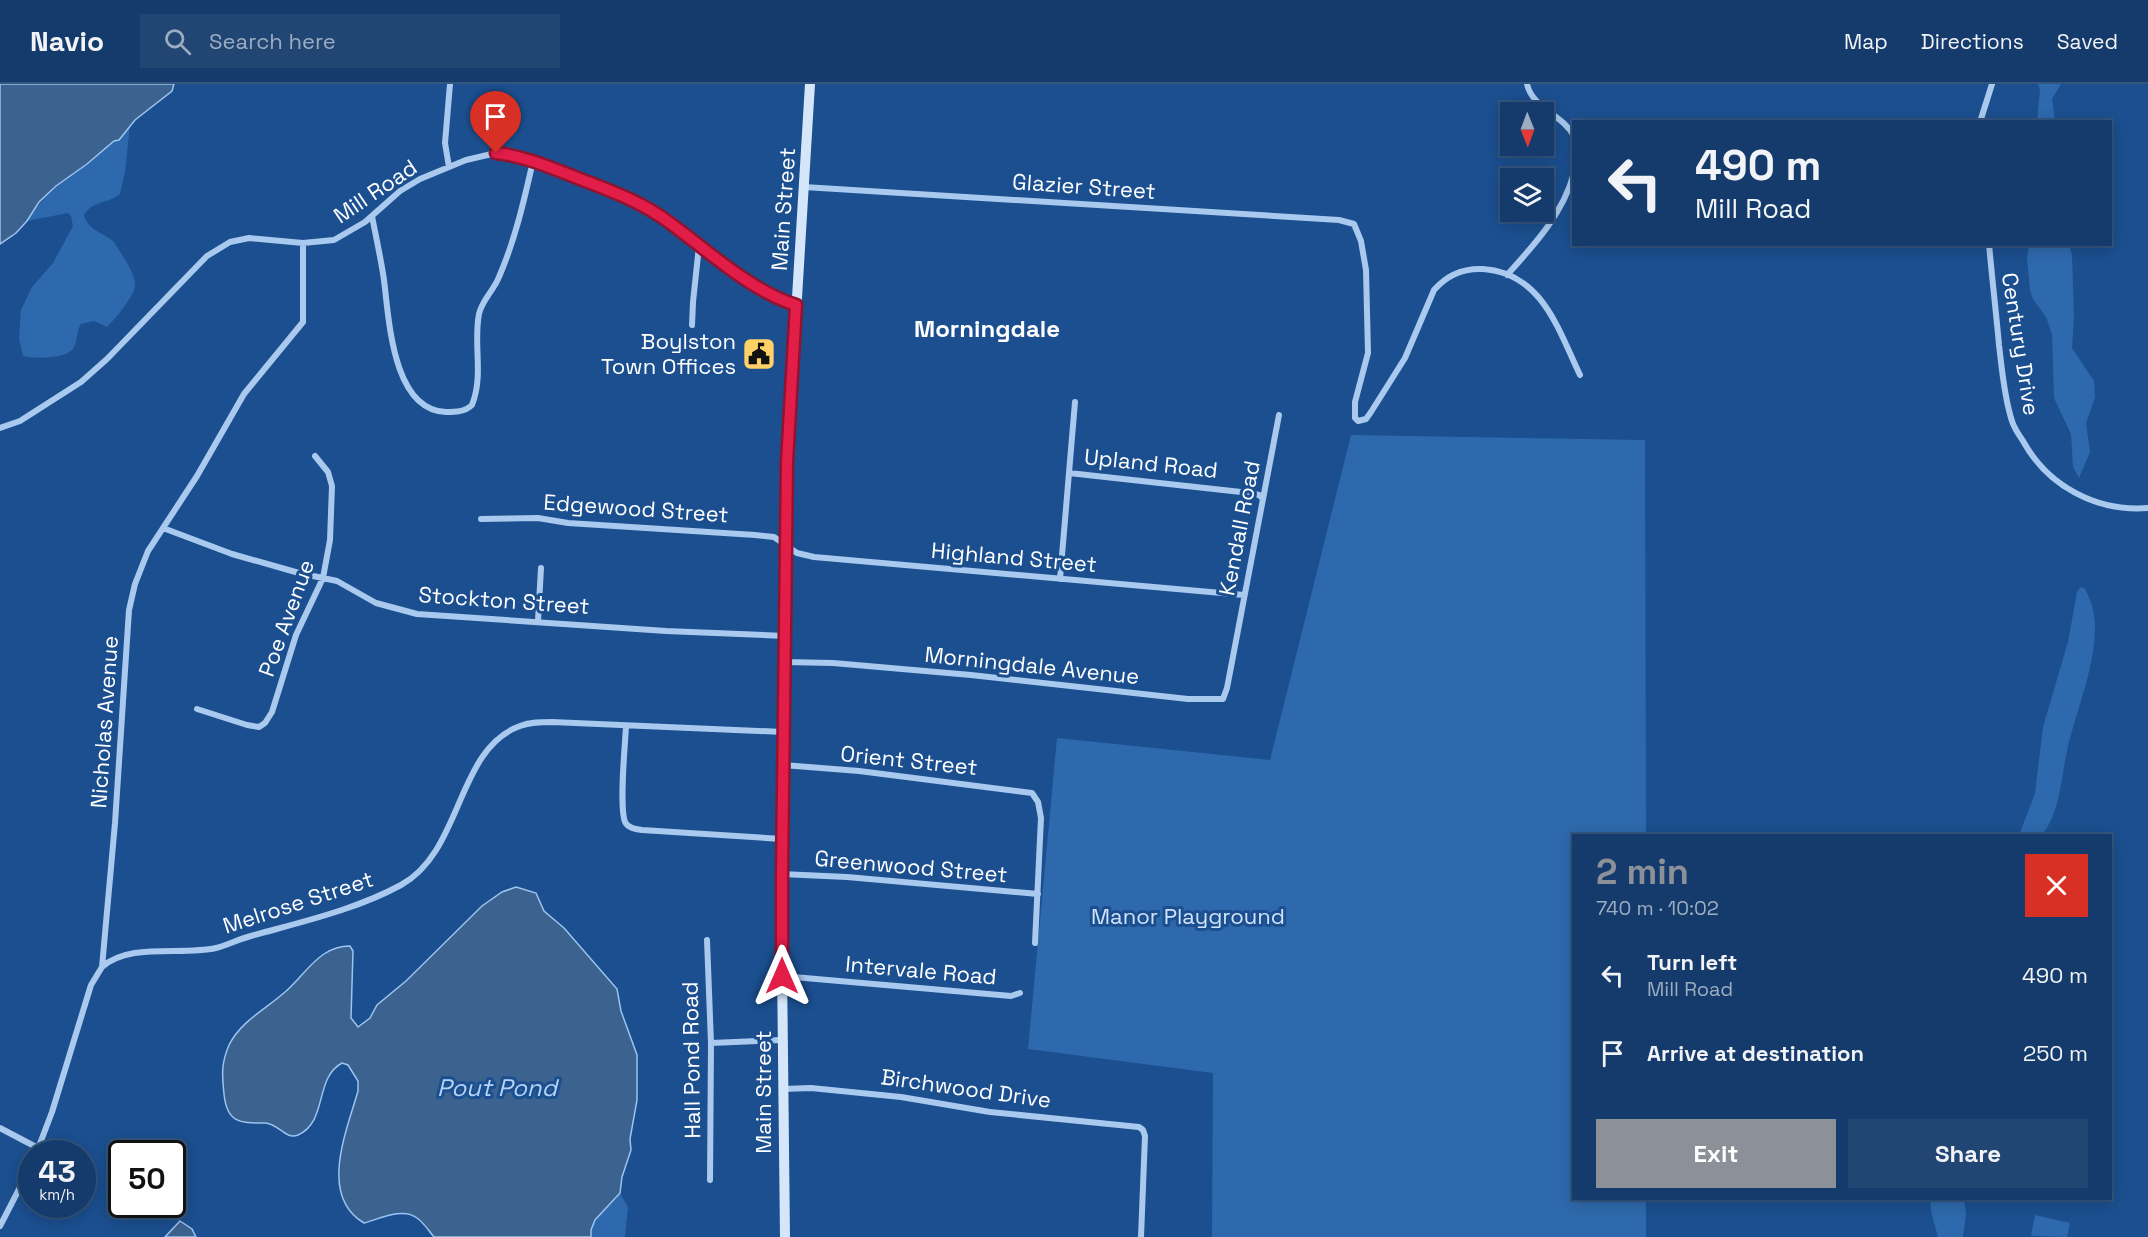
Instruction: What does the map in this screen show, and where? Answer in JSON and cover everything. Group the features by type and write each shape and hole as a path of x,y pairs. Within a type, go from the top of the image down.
{"main road":[{"name":"Main Street","path":"784,1237 782,839 787,462 810,84"}],"street":[{"path":"449,166 445,143 450,84"},
{"path":"1527,84 1531,97 1569,127 1572,132"},
{"path":"1981,120 1992,84"},
{"name":"Mill Road","path":"0,428 20,421 81,382 107,360 207,256 221,246 249,238 303,243 334,240 347,234 400,191 420,179 482,155 496,153 533,161 632,200 671,223 699,246 770,296 796,305"},
{"path":"372,216 395,355 407,385 417,398 429,407 443,412 464,410 472,405 479,379 480,312 498,280 508,253 522,211 533,161"},
{"path":"1572,178 1556,214 1507,275 1523,282 1538,294 1581,375"},
{"name":"Glazier Street","path":"804,187 1339,220 1354,224 1361,241 1366,270 1368,344 1367,361 1355,402 1355,418 1358,421 1366,419 1405,358 1429,300 1440,283 1455,273 1467,269 1492,270 1507,275"},
{"name":"Nicholas Avenue","path":"41,1140 91,985 102,966 114,834 129,610 140,570 148,551 197,476 244,394 303,321 303,243"},
{"path":"692,325 699,246"},
{"name":"Century Drive","path":"1989,246 2003,376 2012,422 2031,457 2045,473 2079,495 2121,508 2148,508"},
{"path":"1060,579 1075,402"},
{"name":"Kendall Road","path":"1235,648 1279,415"},
{"name":"Poe Avenue","path":"197,710 253,727 262,726 267,721 280,689 296,634 324,578 330,540 332,486 328,472 315,456"},
{"name":"Upland Road","path":"1069,473 1250,493 1262,498"},
{"name":"Edgewood Street","path":"481,519 538,518 654,529 755,535 774,537 786,545"},
{"name":"Stockton Street","path":"163,528 232,554 345,584 376,603 417,614 666,631 785,636"},
{"name":"Highland Street","path":"786,545 797,553 814,557 1244,595"},
{"path":"538,621 541,568"},
{"name":"Morningdale Avenue","path":"784,662 833,663 970,675 1188,699 1219,700 1226,696 1235,648"},
{"name":"Melrose Street","path":"102,966 121,955 216,948 375,898 404,884 435,853 458,810 477,764 485,753 518,726 539,722 783,732"},
{"path":"626,726 623,806 626,824 630,827 642,830 782,839"},
{"name":"Orient Street","path":"783,765 859,771 1032,792 1038,802 1041,818 1038,894"},
{"name":"Greenwood Street","path":"782,874 846,877 1038,894"},
{"path":"1035,943 1038,894"},
{"name":"Hall Pond Road","path":"707,940 711,1043 710,1180"},
{"name":"Intervale Road","path":"782,976 1011,996 1020,993"},
{"path":"711,1043 782,1040"},
{"name":"Birchwood Drive","path":"783,1089 811,1088 901,1096 990,1112 1133,1125 1143,1130 1145,1141 1141,1237"},
{"path":"0,1128 19,1140"},
{"path":"0,1226 18,1191"}],"green space":[{"path":"2038,84 2061,84 2052,99 2055,120 2037,120 2040,90"},
{"path":"130,125 120,194 96,204 84,215 89,225 114,242 127,262 135,284 132,294 107,327 94,321 81,324 71,351 51,357 23,356 19,338 21,310 32,287 53,263 73,226 68,213 27,221 56,187 114,141 119,140"},
{"path":"2029,246 2069,246 2072,255 2074,318 2072,348 2094,381 2095,397 2086,423 2090,452 2079,478 2073,467 2071,434 2054,398 2052,334 2046,317 2033,299 2030,290 2027,258"},
{"name":"Manor Playground","path":"1351,435 1645,440 1646,834 1572,834 1572,1200 1646,1200 1646,1237 1212,1237 1213,1073 1028,1049 1057,738 1270,760"},
{"path":"2081,587 2085,589 2093,608 2094,645 2088,676 2067,751 2053,817 2043,834 2019,834 2035,793 2043,727 2068,642 2077,592"},
{"path":"620,1193 628,1207 625,1237 591,1237 597,1219"},
{"path":"1930,1200 1964,1200 1966,1214 1963,1237 1938,1237"},
{"path":"2035,1215 2070,1223 2067,1237 2031,1236"}],"water":[{"path":"0,84 174,84 172,91 135,120 119,140 114,141 56,186 39,202 16,233 0,244"},
{"name":"Pout Pond","path":"516,887 536,893 544,911 564,928 617,989 621,1011 637,1055 637,1100 630,1139 631,1150 622,1177 620,1193 595,1220 591,1237 434,1237 420,1220 405,1214 391,1215 364,1223 350,1211 342,1196 339,1180 343,1143 358,1091 358,1081 348,1065 342,1063 333,1070 314,1120 307,1129 293,1136 270,1124 242,1122 228,1111 224,1094 223,1064 229,1045 247,1022 285,992 319,958 343,946 350,946 353,951 351,1018 358,1027 370,1018 377,1005 406,981 482,906 502,892"},
{"path":"180,1221 192,1229 196,1237 165,1237"}],"place":[{"name":"Boylston Town Offices","path":"759,354"}],"district":[{"name":"Morningdale","path":"987,328"}],"route":[{"path":"496,153 531,160 632,200 671,223 685,236 770,296 796,305 787,462 782,976"}]}
